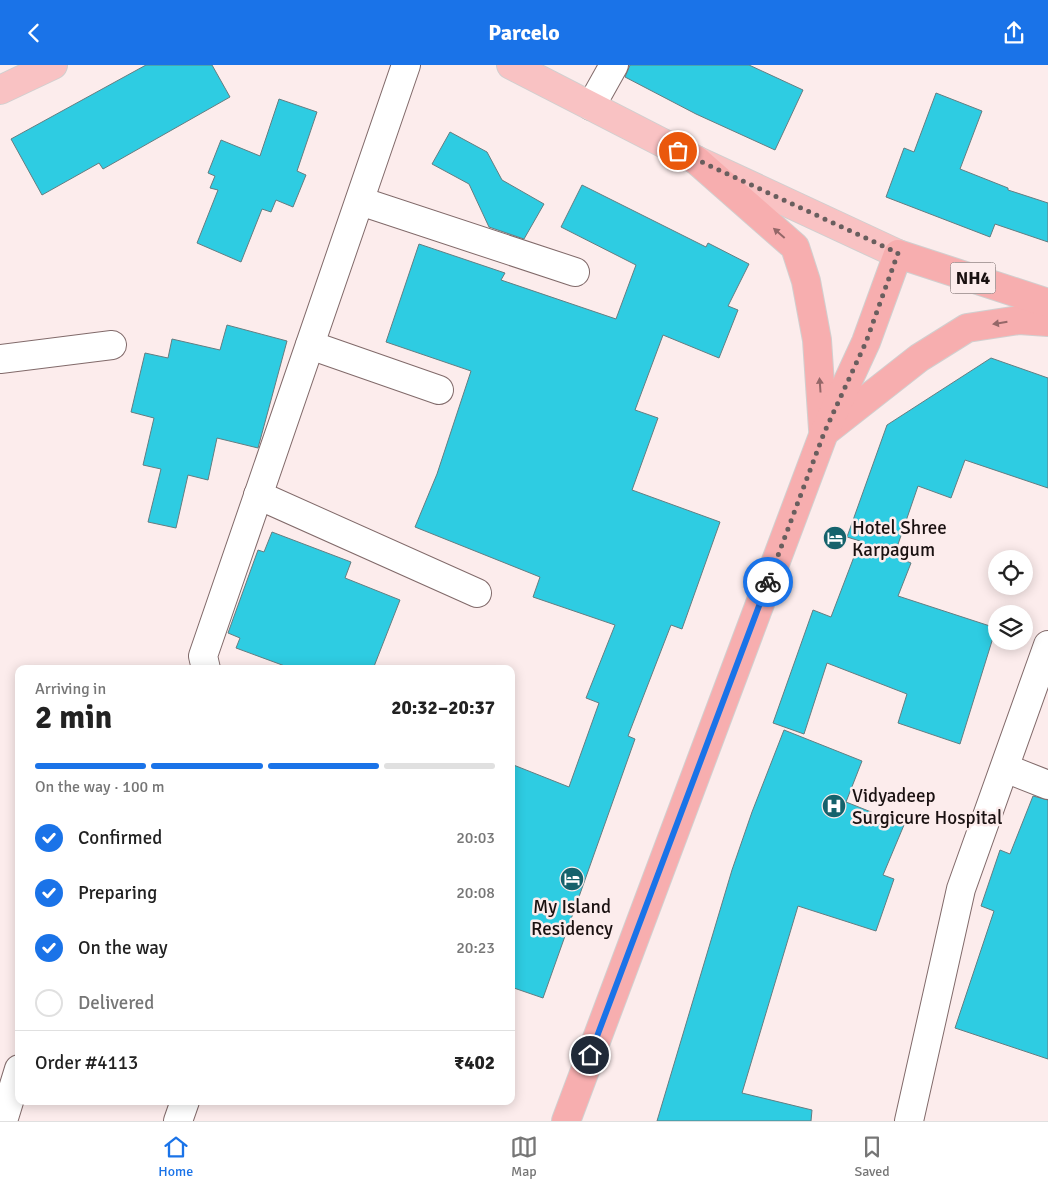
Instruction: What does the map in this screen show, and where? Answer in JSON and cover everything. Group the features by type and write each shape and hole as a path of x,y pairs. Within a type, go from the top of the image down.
{"highway":[{"path":"696,160 795,247 806,281 817,340 824,433"},
{"path":"566,1121 824,433 866,342 898,253"},
{"name":"NH4","path":"898,253 1048,303"},
{"path":"824,433 919,358 967,329 1019,321 1048,322"}],"main road":[{"path":"0,90 53,65"},
{"path":"511,65 696,160 898,253"}],"street":[{"path":"205,665 203,656 406,65"},
{"path":"591,106 614,65"},
{"path":"360,201 575,272"},
{"path":"0,359 112,345"},
{"path":"310,345 439,390"},
{"path":"258,495 477,593"},
{"path":"909,1121 962,889 1048,645"},
{"path":"1005,767 1048,785"},
{"path":"3,1121 15,1082"},
{"path":"178,1121 184,1105"}],"building":[{"path":"146,65 212,65 230,97 103,169 99,163 42,195 11,139"},
{"path":"630,65 749,65 803,90 775,150 696,114 625,77"},
{"path":"936,93 982,111 960,169 1008,188 1008,190 1048,203 1048,242 995,224 990,237 886,197 904,148 914,152"},
{"path":"279,99 317,112 297,171 306,175 293,207 276,200 271,212 262,209 241,262 197,243 218,190 210,188 215,176 208,173 221,140 260,156"},
{"path":"450,132 487,152 502,180 544,204 524,239 489,227 469,184 432,164"},
{"path":"582,185 706,247 708,243 749,264 728,306 738,310 719,358 663,335 635,410 658,418 632,490 720,522 682,629 671,625 628,736 635,739 543,998 515,988 515,766 569,787 599,703 586,698 615,625 533,597 540,577 415,527 437,474 471,371 386,342 419,244 505,273 501,280 616,319 636,265 561,227"},
{"path":"227,325 287,341 258,448 217,438 208,480 188,475 176,528 148,522 161,469 143,465 154,418 131,412 145,353 168,358 172,339 220,350"},
{"path":"991,358 1048,378 1048,488 965,460 951,498 918,486 894,556 911,563 898,596 988,625 989,650 960,744 898,723 907,694 827,663 804,734 773,723 813,610 831,617 860,541 847,537 887,425"},
{"path":"272,532 351,562 345,578 400,600 375,665 282,665 236,648 240,638 228,633 258,550 264,552"},
{"path":"784,730 862,761 846,802 904,825 883,875 894,879 876,931 798,906 742,1093 812,1110 811,1121 657,1121 732,870"},
{"path":"1033,796 1048,800 1048,1059 955,1028 994,911 981,906 1000,850 1010,854"}],"way so far":[{"path":"678,151 898,253 866,342 824,433 768,582"}],"place":[{"name":"Hotel Shree Karpagum","path":"835,538"},
{"name":"Vidyadeep Surgicure Hospital","path":"834,806"},
{"name":"My Island Residency","path":"572,879"}],"route":[{"path":"590,1055 768,582"}]}
